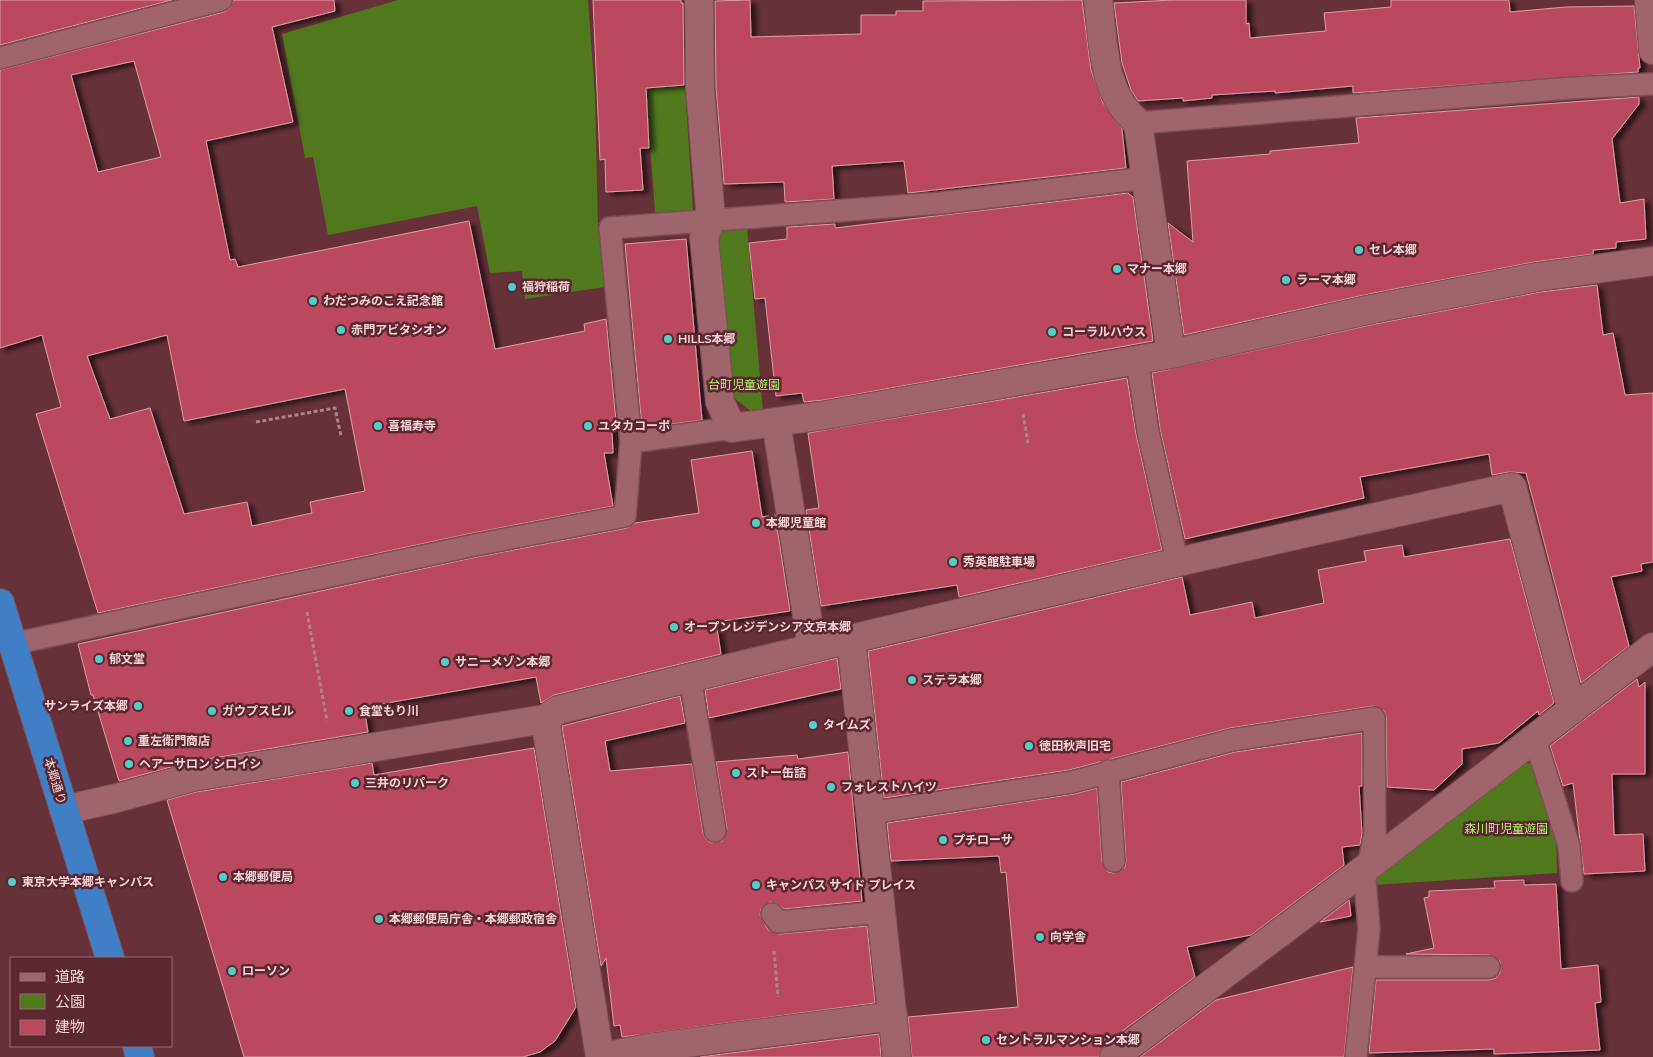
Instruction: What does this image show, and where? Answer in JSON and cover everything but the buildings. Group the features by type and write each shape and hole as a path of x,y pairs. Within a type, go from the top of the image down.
{"highway":[{"name":"本郷通り","path":"0,603 110,957"}],"street":[{"path":"699,0 700,88 711,220 704,236 720,402 732,428 1171,354 1382,307 1537,276 1653,260"},
{"path":"1098,0 1108,80 1127,113 1138,123 1171,354"},
{"path":"1649,0 1653,50"},
{"path":"776,422 812,647"},
{"path":"64,810 117,798 193,776 545,719 558,710 812,647 1177,561 1512,487 1572,710"},
{"path":"851,639 897,1057"},
{"path":"1114,1057 1366,868 1653,647"},
{"path":"545,719 602,1057 649,1052 782,1030 893,1016"}],"lane":[{"path":"0,58 221,0"},
{"path":"1138,123 1571,88 1653,84"},
{"path":"12,644 625,516 631,442 610,228 941,203 1146,178"},
{"path":"1136,360 1148,431 1177,561"},
{"path":"631,442 732,428"},
{"path":"690,677 715,831"},
{"path":"870,813 1072,782 1232,740 1374,718 1375,834 1364,880 1369,929 1356,1057"},
{"path":"1535,739 1569,846 1572,881"},
{"path":"1108,771 1114,862"},
{"path":"775,918 881,912"},
{"path":"1366,967 1489,967"}],"path":[{"path":"256,422 335,408 341,436"},
{"path":"302,582 333,754"},
{"path":"775,918 773,953 782,1030"}],"green space":[{"path":"398,0 588,0 595,96 598,229 605,287 525,299 522,271 490,273 477,206 328,235 313,157 305,158 282,34"},
{"path":"685,86 693,210 655,213 646,89"},
{"name":"台町児童遊園","path":"747,227 763,411 752,412 729,394 716,239 725,229"},
{"name":"森川町児童遊園","path":"1521,761 1535,765 1556,835 1557,873 1374,885 1373,870"}],"place":[{"name":"セレ本郷","path":"1359,250"},
{"name":"マナー本郷","path":"1117,269"},
{"name":"ラーマ本郷","path":"1286,280"},
{"name":"福狩稲荷","path":"512,287"},
{"name":"わだつみのこえ記念館","path":"313,301"},
{"name":"赤門アビタシオン","path":"341,330"},
{"name":"コーラルハウス","path":"1052,332"},
{"name":"HILLS本郷","path":"668,339"},
{"name":"喜福寿寺","path":"378,426"},
{"name":"ユタカコーポ","path":"588,426"},
{"name":"本郷児童館","path":"756,523"},
{"name":"秀英館駐車場","path":"953,562"},
{"name":"オープンレジデンシア文京本郷","path":"674,627"},
{"name":"郁文堂","path":"99,659"},
{"name":"サニーメゾン本郷","path":"445,662"},
{"name":"ステラ本郷","path":"912,680"},
{"name":"サンライズ本郷","path":"138,706"},
{"name":"ガウプスビル","path":"212,711"},
{"name":"食堂もり川","path":"349,711"},
{"name":"タイムズ","path":"813,725"},
{"name":"重左衛門商店","path":"128,741"},
{"name":"徳田秋声旧宅","path":"1029,746"},
{"name":"ヘアーサロン シロイシ","path":"129,764"},
{"name":"ストー缶詰","path":"736,773"},
{"name":"三井のリパーク","path":"355,783"},
{"name":"フォレストハイツ","path":"831,787"},
{"name":"プチローサ","path":"943,840"},
{"name":"本郷郵便局","path":"223,877"},
{"name":"東京大学本郷キャンパス","path":"12,882"},
{"name":"キャンパス サイド プレイス","path":"756,885"},
{"name":"本郷郵便局庁舎・本郷郵政宿舎","path":"379,919"},
{"name":"向学舎","path":"1040,937"},
{"name":"ローソン","path":"232,971"},
{"name":"セントラルマンション本郷","path":"986,1040"}]}
